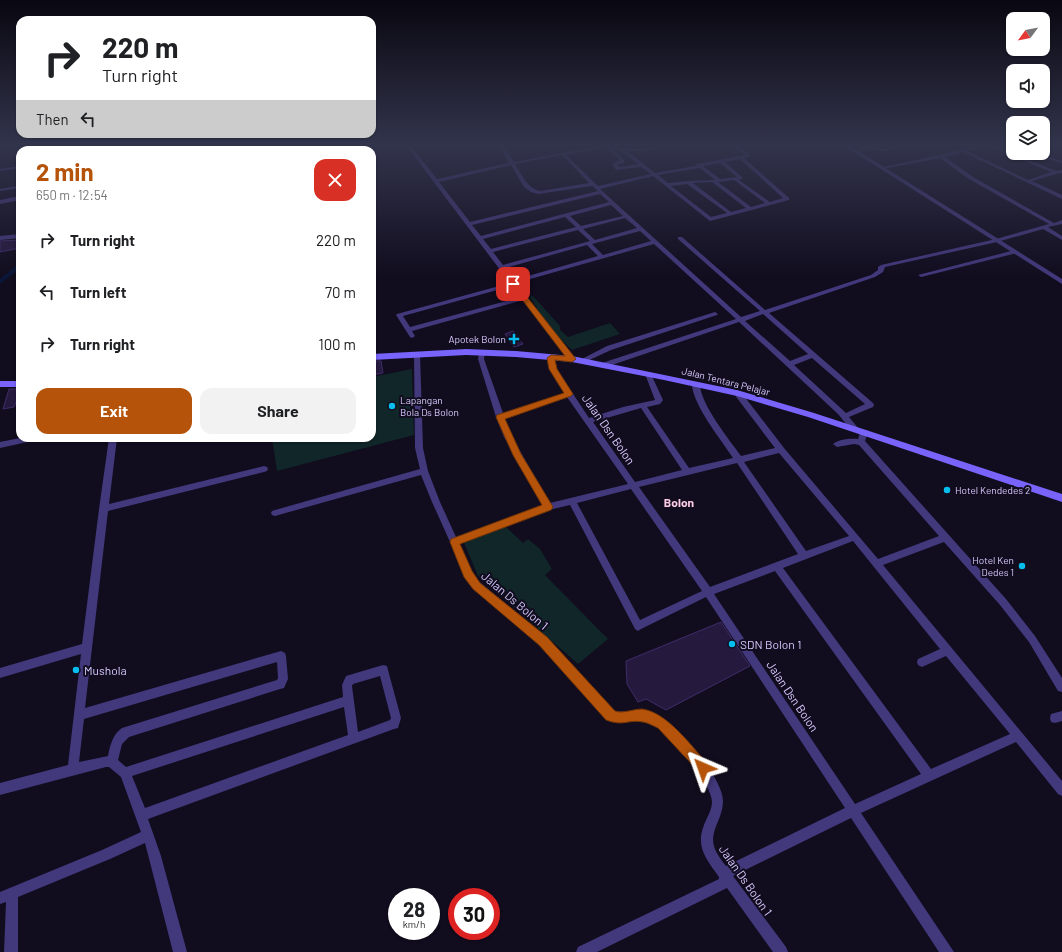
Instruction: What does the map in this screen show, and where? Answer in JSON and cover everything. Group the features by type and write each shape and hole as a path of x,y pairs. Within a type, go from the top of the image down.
{"main road":[{"name":"Jalan Tentara Pelajar","path":"376,357 482,352 572,359 648,374 738,394 859,430 1062,498"},
{"path":"0,384 16,384"}],"street":[{"path":"443,189 523,298 572,359"},
{"path":"529,189 540,193 581,189"},
{"path":"469,224 551,205 593,189"},
{"path":"598,189 859,430 861,442 1019,621 1062,687"},
{"path":"671,189 708,219 786,199 786,197 777,189"},
{"path":"698,189 731,214"},
{"path":"723,189 751,209"},
{"path":"750,189 770,204"},
{"path":"918,189 1062,282"},
{"path":"992,189 1053,224"},
{"path":"1048,189 1062,196"},
{"path":"0,202 16,199"},
{"path":"479,238 612,203"},
{"path":"551,205 580,228 602,257"},
{"path":"489,251 628,216"},
{"path":"604,365 873,276 879,273 881,267 884,266 997,240 1062,222"},
{"path":"1044,227 1062,238"},
{"path":"501,267 641,229"},
{"path":"0,238 16,236"},
{"path":"680,238 870,406 845,416"},
{"path":"412,336 397,312 512,283 655,242"},
{"path":"921,275 1015,252"},
{"path":"408,330 523,298"},
{"path":"581,361 609,348 715,314"},
{"path":"482,352 481,359 500,417 517,455 548,507"},
{"name":"Jalan Ds Bolon 1","path":"417,354 419,448 424,471 468,574 476,586 543,641 610,715 616,718 642,716 662,724 703,768 718,796 717,809 706,835 707,846 727,877 781,952"},
{"path":"789,364 812,355"},
{"name":"Jalan Dsn Bolon","path":"551,358 553,369 568,394 708,592 947,952"},
{"path":"587,421 657,402 659,400 648,374"},
{"path":"696,384 696,392 709,416 804,556"},
{"path":"500,417 568,394"},
{"path":"738,394 781,450 877,563 1062,790"},
{"path":"642,405 687,472"},
{"path":"836,444 848,441 861,442"},
{"path":"0,445 16,442"},
{"path":"73,769 86,648 91,618 111,442"},
{"path":"454,542 548,507 739,459 781,450"},
{"path":"103,509 264,469"},
{"path":"275,513 424,471"},
{"path":"572,501 638,626 708,592 855,537"},
{"path":"877,563 946,537"},
{"path":"776,566 929,776"},
{"path":"0,673 86,648"},
{"path":"922,662 948,650"},
{"path":"79,715 281,656 283,679 280,684 121,734 118,739 112,762"},
{"path":"142,815 354,739 394,724 396,718 384,671 350,680 347,685 354,739"},
{"path":"125,773 348,700"},
{"path":"583,952 723,883 729,871 854,810 1018,736"},
{"path":"0,789 102,761 112,762 125,773 142,815 155,856 180,952"},
{"path":"0,898 106,855 148,835"},
{"path":"11,952 12,893"}],"green space":[{"path":"533,296 560,326 560,330 568,337 610,323 620,334 572,350 554,333 537,312 537,308 530,297"},
{"name":"Lapangan Bola Ds Bolon","path":"412,369 414,435 277,471 273,442 376,442 376,376"},
{"path":"505,526 523,543 528,539 540,549 552,569 545,575 608,639 578,664 478,576 464,543"}],"building":[{"path":"16,240 16,249 0,252 0,241"},
{"name":"Apotek Bolon","path":"513,331 523,344 514,347 505,334"},
{"path":"376,361 381,361 383,373 376,374"},
{"path":"9,389 16,389 16,402 14,407 3,409"},
{"name":"SDN Bolon 1","path":"721,622 750,666 666,710 646,699 638,702 627,684 626,661"}],"waterway":[{"path":"0,282 16,268"}],"place":[{"name":"Apotek Bolon","path":"514,339"},
{"name":"Lapangan Bola Ds Bolon","path":"392,406"},
{"name":"Hotel Kendedes 2","path":"947,490"},
{"name":"Hotel Ken Dedes 1","path":"1022,566"},
{"name":"SDN Bolon 1","path":"732,644"},
{"name":"Mushola","path":"76,670"}],"district":[{"name":"Bolon","path":"679,502"}],"route":[{"path":"513,284 572,359 551,358 551,365 568,394 500,417 517,455 548,507 454,542 468,574 476,586 543,641 610,715 616,718 642,716 662,724 703,768"}]}
